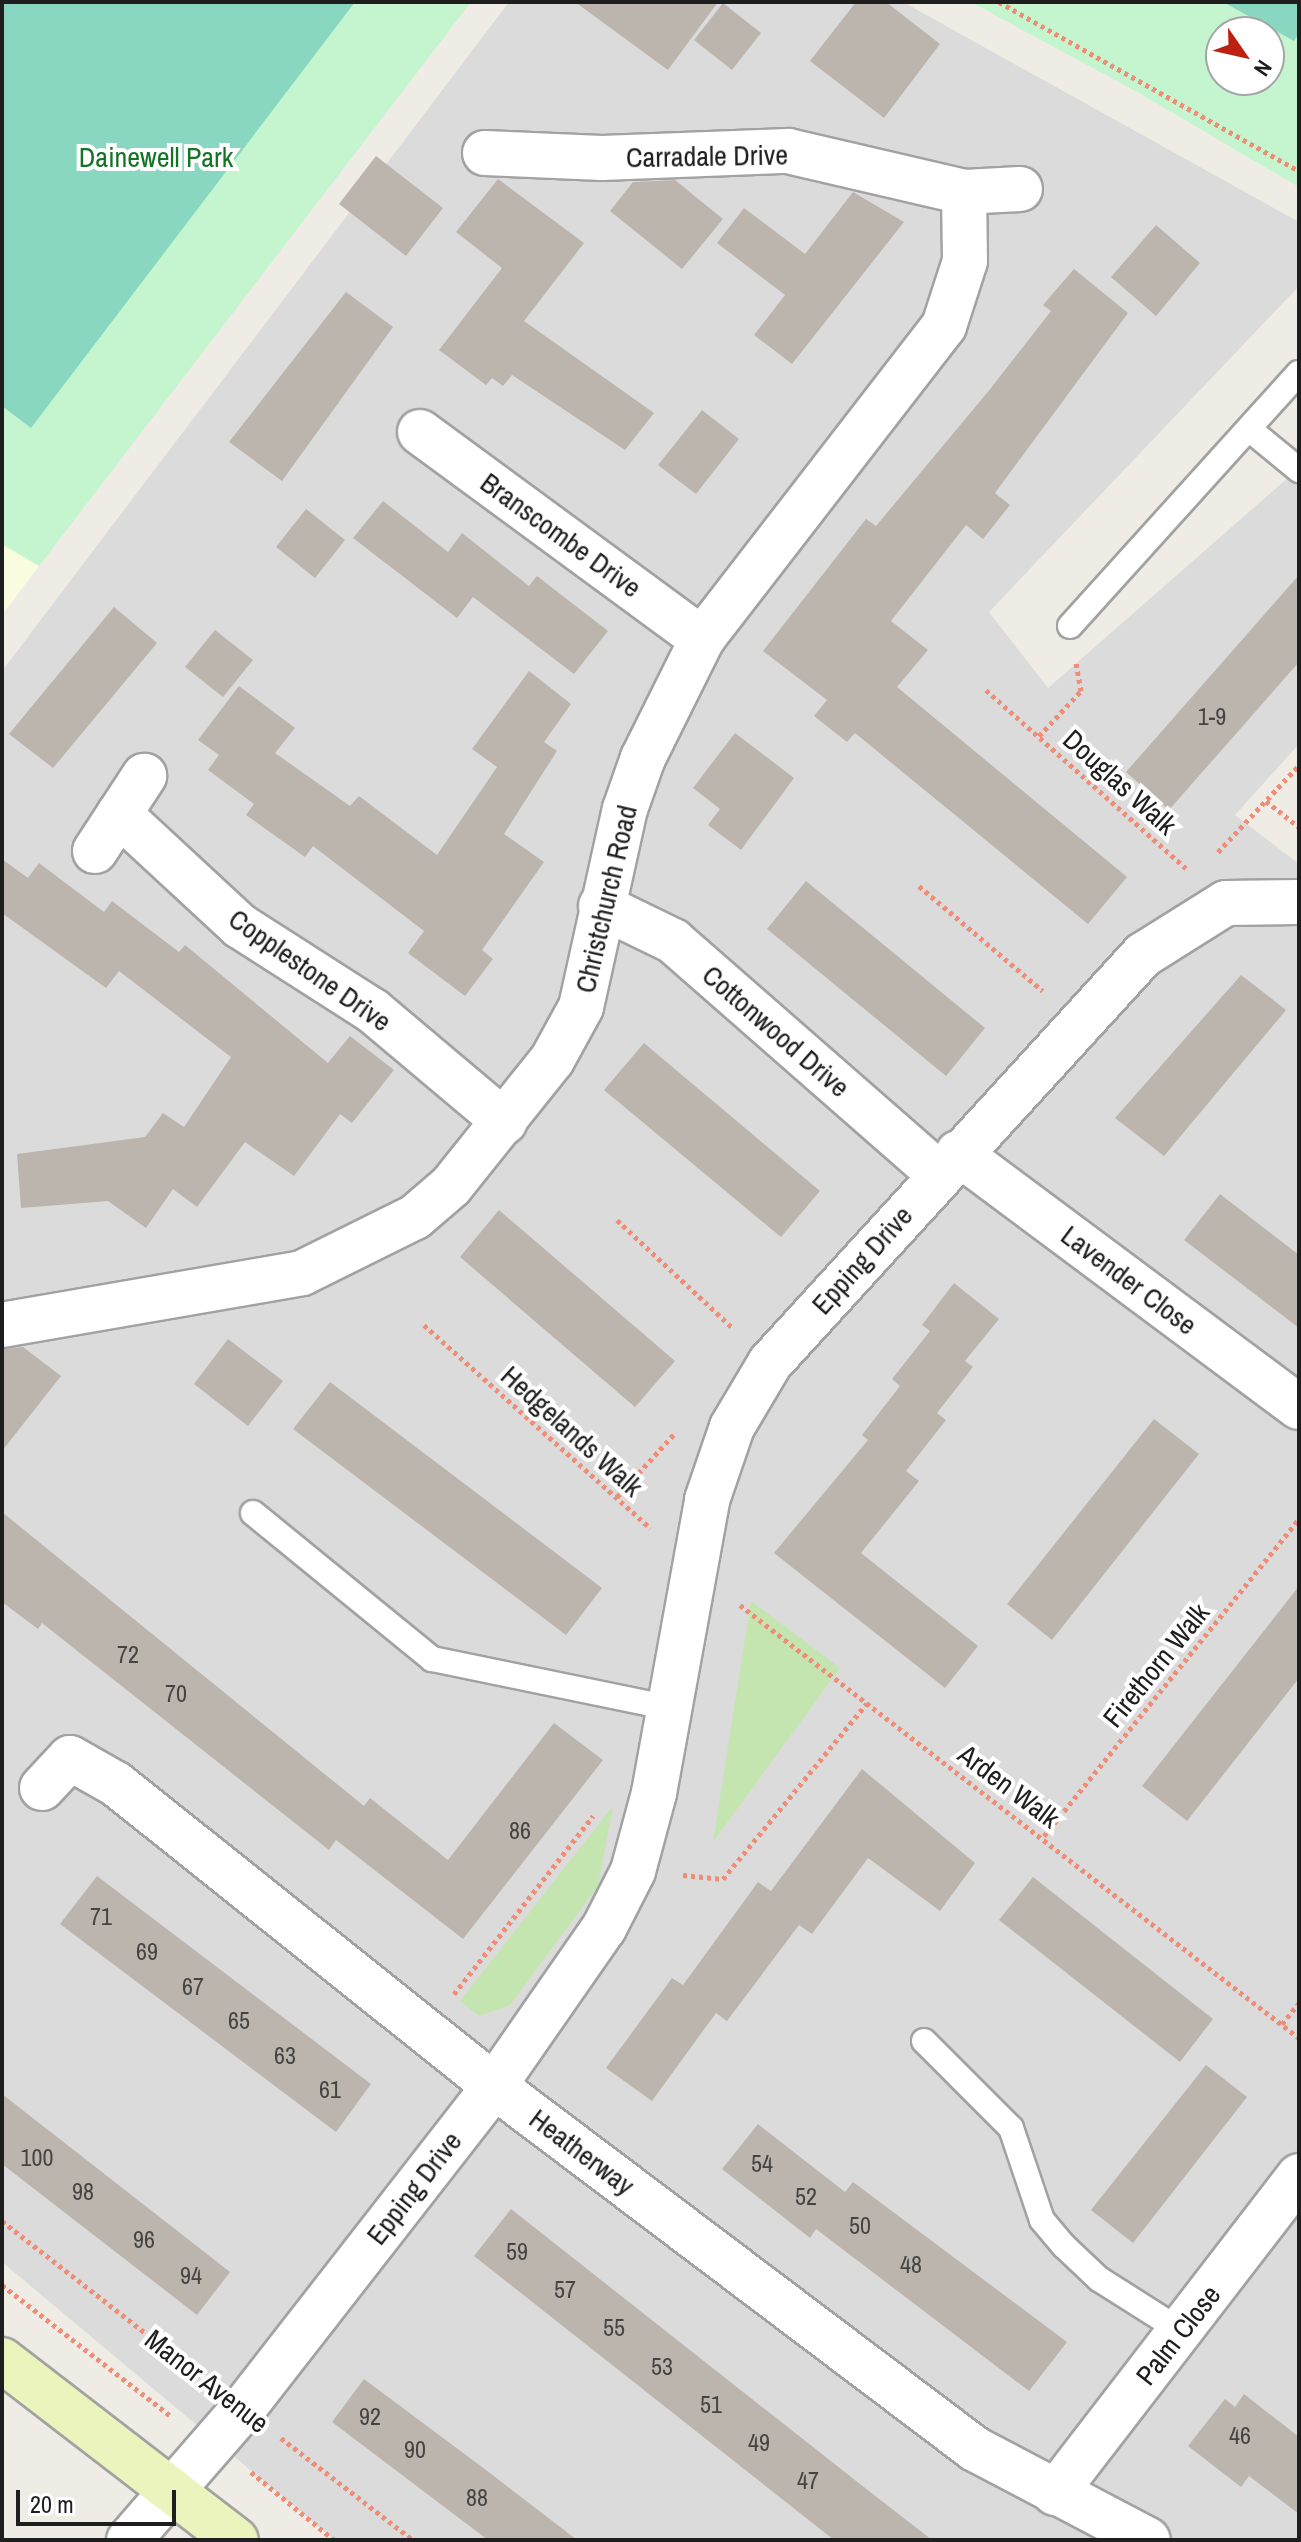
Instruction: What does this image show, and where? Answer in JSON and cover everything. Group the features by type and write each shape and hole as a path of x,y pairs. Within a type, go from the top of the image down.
{"street":[{"name":"Carradale Drive","path":"485,153 602,158 788,151 964,192 1020,189"},
{"name":"Christchurch Road","path":"2,1325 302,1273 415,1217 505,1122 552,1060 581,1007 601,906 643,758 702,639 944,326 965,261 964,192"},
{"name":"Branscombe Drive","path":"420,432 702,639"},
{"path":"95,851 144,776"},
{"name":"Copplestone Drive","path":"119,814 240,926 373,1011 505,1122"},
{"path":"1210,890 1299,902"},
{"name":"Epping Drive","path":"129,2540 243,2409 494,2086 604,1928 633,1871 654,1793 707,1500 732,1427 770,1363 948,1163 1143,955 1210,890"},
{"name":"Cottonwood Drive","path":"601,906 673,941 948,1163"},
{"name":"Lavender Close","path":"948,1163 1299,1407"},
{"name":"Heatherway","path":"42,1788 70,1758 116,1784 494,2086 975,2449 1148,2540"},
{"name":"Palm Close","path":"1055,2493 1299,2176"},
{"path":"2,2360 236,2540"}],"lane":[{"path":"1070,626 1299,373"},
{"path":"1249,429 1299,470"},
{"path":"253,1513 432,1659 671,1708"},
{"path":"924,2041 1011,2128 1042,2220 1064,2246 1099,2279 1181,2331"}],"path":[{"path":"999,2 1299,171"},
{"path":"1039,736 1081,691 1070,626"},
{"name":"Douglas Walk","path":"986,690 1210,890"},
{"path":"1210,890 1266,801 1299,765"},
{"path":"1266,801 1299,827"},
{"path":"919,886 1080,1022"},
{"path":"617,1220 770,1363"},
{"name":"Hedgelands Walk","path":"424,1325 693,1568"},
{"name":"Firethorn Walk","path":"1044,1836 1299,1519"},
{"name":"Arden Walk","path":"693,1568 1044,1836 1299,2038"},
{"path":"633,1871 723,1879 867,1703"},
{"path":"426,2031 614,1790 654,1793"},
{"path":"1282,2024 1299,2003"},
{"name":"Manor Avenue","path":"2,2221 413,2540"},
{"path":"2,2285 153,2405 213,2441 334,2540"}],"shaded area":[{"path":"509,2 903,2 1299,222 1299,286 989,612 1048,688 1299,468 1299,744 1235,815 1299,864 1299,2540 334,2540 2,2262 2,671"},
{"path":"2,544 39,566 2,615"}],"green space":[{"name":"Dainewell Park","path":"2,2 471,2 39,566 2,544"},
{"path":"2,2 355,2 31,428 2,406"},
{"path":"971,2 1299,2 1299,187 1139,93"},
{"path":"1223,2 1299,2 1299,33 1294,41 1285,36 1285,16 1248,16"},
{"path":"751,1601 840,1668 713,1842"},
{"path":"613,1806 598,1886 510,2005 479,2016 460,2001"}],"building":[{"path":"575,2 718,2 668,70"},
{"path":"856,2 886,2 940,44 884,118 810,61"},
{"path":"723,3 761,33 732,70 694,40"},
{"path":"376,156 443,208 406,256 339,204"},
{"path":"498,179 584,243 524,321 654,413 625,450 512,375 503,386 492,378 486,385 439,350 502,268 456,232"},
{"path":"675,180 723,219 682,269 610,211 633,182"},
{"path":"853,192 904,222 792,364 754,335 785,295 717,243 744,208 805,254"},
{"path":"1156,225 1200,263 1156,316 1111,277"},
{"path":"1074,269 1128,313 995,493 1010,505 983,539 966,525 891,621 928,650 897,687 1127,877 1088,924 855,733 847,742 814,716 827,700 763,651 866,519 876,526 991,388 1051,311 1043,305"},
{"path":"346,292 393,327 282,481 229,442"},
{"path":"702,410 739,439 696,494 658,465"},
{"path":"383,501 448,552 462,533 529,586 537,576 608,631 574,674 473,597 457,618 353,538"},
{"path":"306,509 345,540 315,578 276,547"},
{"path":"1299,575 1299,662 1169,810 1126,772"},
{"path":"114,607 157,643 53,768 9,734"},
{"path":"215,630 253,660 223,697 185,667"},
{"path":"529,671 571,704 544,742 557,751 504,834 544,862 482,950 493,959 465,996 408,953 424,931 313,846 305,857 246,815 254,804 208,770 219,755 198,740 239,686 295,728 275,753 350,806 359,796 437,855 497,767 472,749"},
{"path":"735,733 794,778 741,850 708,825 720,809 693,788"},
{"path":"2,859 28,878 39,863 104,912 112,901 179,952 185,945 328,1063 350,1036 394,1070 352,1123 340,1114 294,1176 245,1142 197,1207 173,1189 146,1228 108,1201 21,1208 17,1154 145,1137 163,1113 184,1127 231,1057 119,971 106,988 2,913"},
{"path":"806,881 985,1028 946,1076 767,929"},
{"path":"1241,975 1286,1010 1164,1156 1115,1118"},
{"path":"644,1043 820,1191 781,1237 604,1090"},
{"path":"1220,1194 1299,1255 1299,1328 1184,1240"},
{"path":"499,1210 675,1361 635,1407 460,1257"},
{"path":"954,1283 999,1319 965,1361 973,1367 937,1413 946,1420 906,1471 919,1481 861,1553 978,1646 945,1688 774,1553 868,1440 862,1435 900,1386 892,1379 930,1331 922,1325"},
{"path":"228,1339 283,1381 248,1426 194,1384"},
{"path":"23,1347 61,1376 2,1451 2,1349"},
{"path":"330,1382 602,1588 566,1635 293,1429"},
{"path":"1154,1419 1199,1454 1052,1640 1007,1604"},
{"path":"2,1512 364,1806 370,1798 448,1860 554,1723 603,1760 463,1939 336,1840 329,1850 42,1623 38,1629 2,1602"},
{"path":"1299,1586 1299,1678 1187,1821 1142,1786"},
{"path":"862,1769 975,1863 940,1911 868,1858 812,1934 799,1925 727,2021 716,2013 652,2101 606,2068 672,1978 683,1985 758,1882 771,1891"},
{"path":"97,1876 371,2084 336,2132 60,1924"},
{"path":"1033,1877 1213,2019 1180,2062 999,1920"},
{"path":"1206,2065 1247,2097 1133,2243 1091,2210"},
{"path":"2,2094 230,2272 197,2315 2,2164"},
{"path":"758,2124 845,2192 853,2182 1067,2342 1029,2391 816,2229 810,2238 722,2169"},
{"path":"511,2209 932,2540 834,2540 474,2256"},
{"path":"364,2379 577,2540 488,2540 332,2422"},
{"path":"1244,2394 1299,2437 1299,2514 1249,2476 1241,2487 1188,2446 1225,2399 1235,2407"}]}
